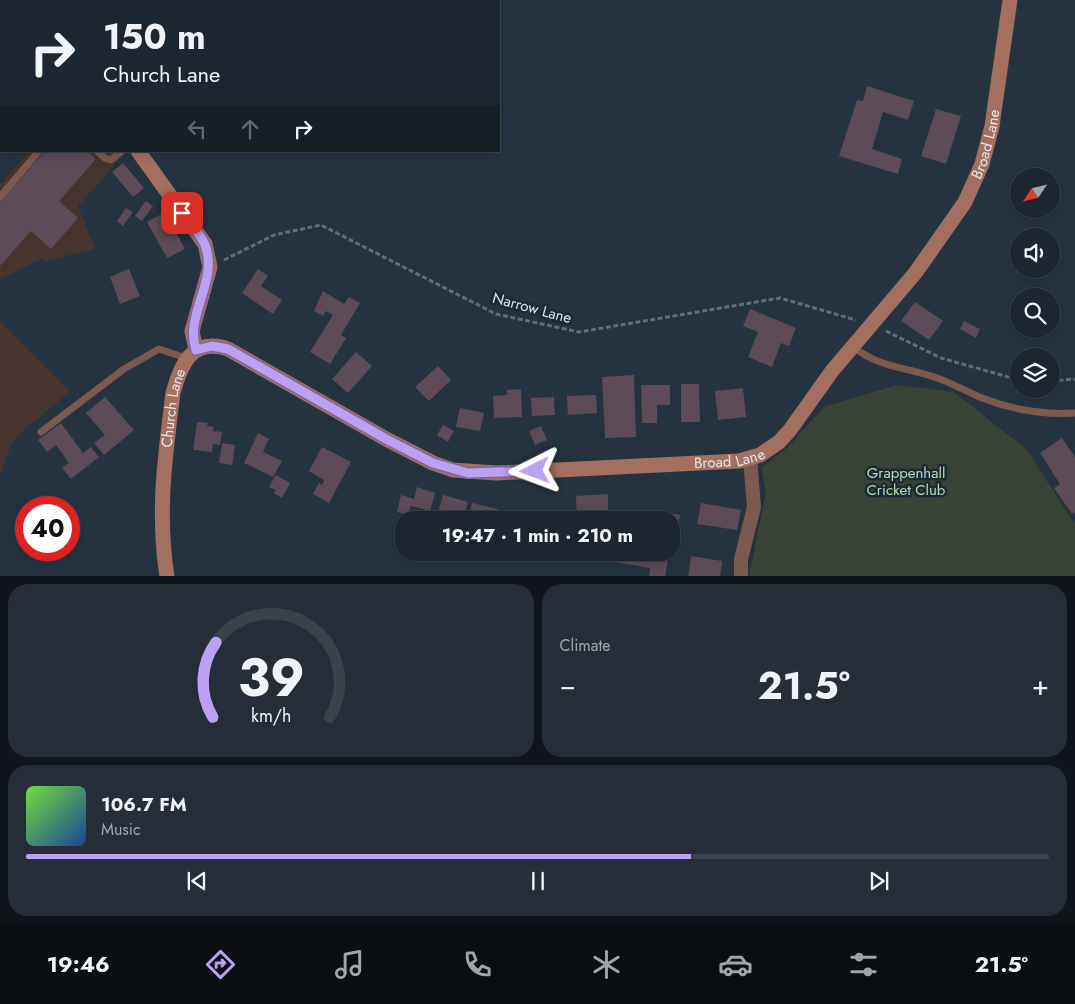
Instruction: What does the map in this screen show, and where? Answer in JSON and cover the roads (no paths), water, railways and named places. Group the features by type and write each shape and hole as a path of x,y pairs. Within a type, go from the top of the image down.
{"street":[{"name":"Broad Lane","path":"191,354 212,346 228,349 388,440 433,463 453,470 496,473 750,459 769,450 790,430 852,346 939,242 965,202 975,181 992,126 1010,0"},
{"name":"Church Lane","path":"139,152 205,244 210,267 192,331 191,354 178,375 173,393 163,480 161,523 167,576"},
{"path":"741,576 741,559 754,508 750,459"}],"lane":[{"path":"0,197 38,152"},
{"path":"98,152 104,158 111,160 121,152"},
{"path":"852,346 867,358 881,364 904,368 938,378 1014,409 1046,414 1075,413"},
{"path":"42,432 124,370 158,349 191,354"}],"park label":[{"name":"Grappenhall Cricket Club","path":"906,482"}]}
